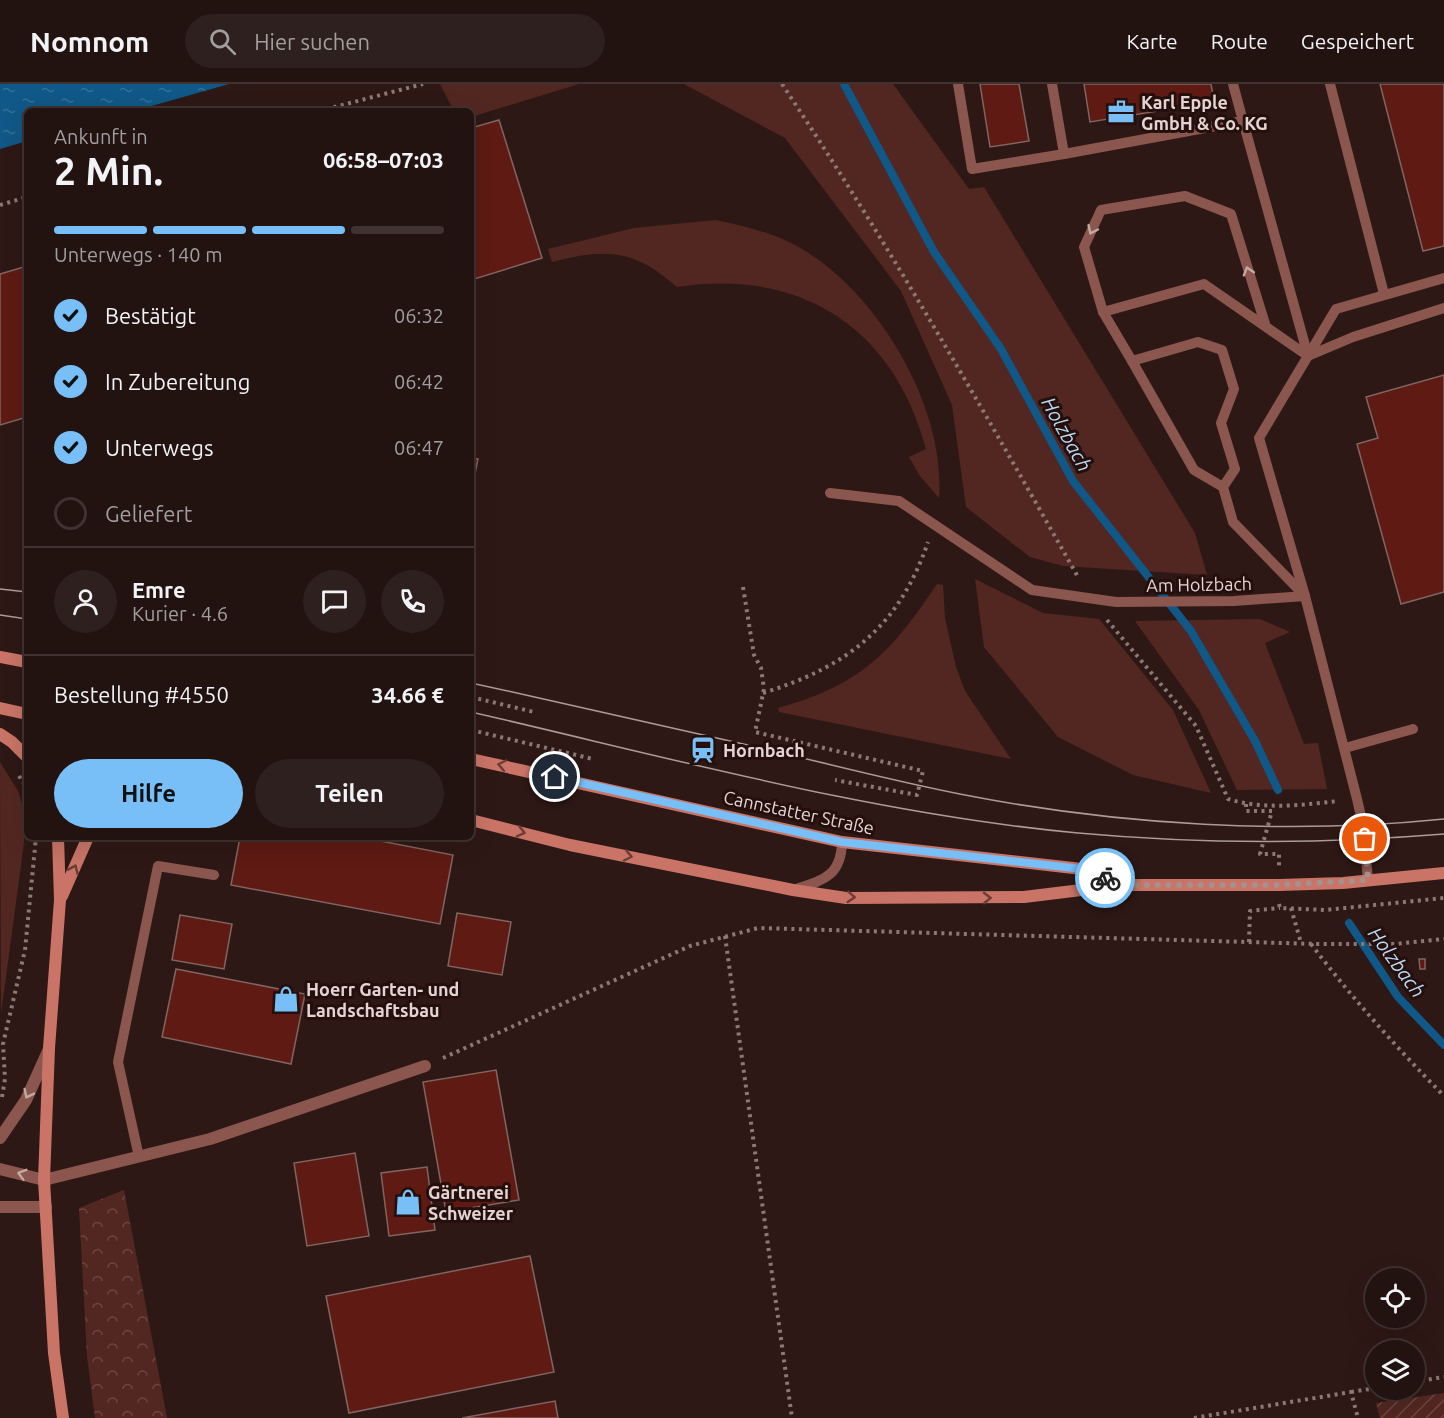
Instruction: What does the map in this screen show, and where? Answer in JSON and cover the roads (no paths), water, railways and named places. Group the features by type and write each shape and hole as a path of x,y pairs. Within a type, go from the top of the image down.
{"main road":[{"path":"0,657 24,661"},
{"path":"0,708 24,713"},
{"path":"0,734 24,754"},
{"name":"Cannstatter Straße","path":"474,760 842,842 1082,869 1122,885"},
{"name":"Cannstatter Straße","path":"474,821 570,845 793,890 846,898 1024,897 1122,885 1279,885 1444,873"},
{"path":"58,840 60,900 44,1180 54,1353 63,1418"},
{"path":"60,900 87,840"}],"street":[{"path":"0,1138 26,1100 50,1048"},
{"path":"0,1169 44,1180 139,1157 210,1139 425,1066"},
{"path":"0,1207 46,1206"}],"lane":[{"path":"958,84 972,169 1243,121"},
{"path":"1052,84 1064,154"},
{"path":"1233,84 1308,356"},
{"path":"1330,84 1384,294"},
{"path":"1266,327 1231,214 1185,196 1101,210 1084,247 1103,312 1194,470 1223,487 1233,522 1305,596"},
{"path":"1368,880 1363,825 1345,748 1305,596 1259,438 1336,309 1444,278"},
{"path":"1103,312 1204,284 1308,356"},
{"path":"1308,356 1353,337 1444,308"},
{"path":"1132,361 1198,342 1222,350 1234,389 1221,423 1235,469 1223,487"},
{"name":"Am Holzbach","path":"830,493 899,501 1032,590 1116,602 1234,601 1305,596"},
{"path":"1345,748 1413,729"},
{"path":"793,890 820,881 834,871 841,859 842,842"},
{"path":"139,1157 118,1062 158,866 213,875"}],"water":[{"path":"0,84 229,84 145,108 24,108 24,142 0,149"}],"waterway":[{"name":"Holzbach","path":"844,84 934,252 1001,349 1073,481 1191,631 1255,741 1278,790"},
{"name":"Holzbach","path":"1349,923 1398,997 1444,1045"}],"tram line":[{"path":"0,589 24,592"},
{"path":"0,615 24,619"},
{"path":"474,684 888,779 1083,814 1143,820 1264,826 1385,824 1444,819"},
{"path":"474,713 773,783 925,813 1001,824 1124,837 1215,841 1353,840 1444,834"}],"place":[{"name":"Karl Epple GmbH & Co. KG","path":"1121,112"},
{"name":"Hornbach","path":"703,750"},
{"name":"Hoerr Garten- und Landschaftsbau","path":"286,999"},
{"name":"Gärtnerei Schweizer","path":"408,1202"}]}
